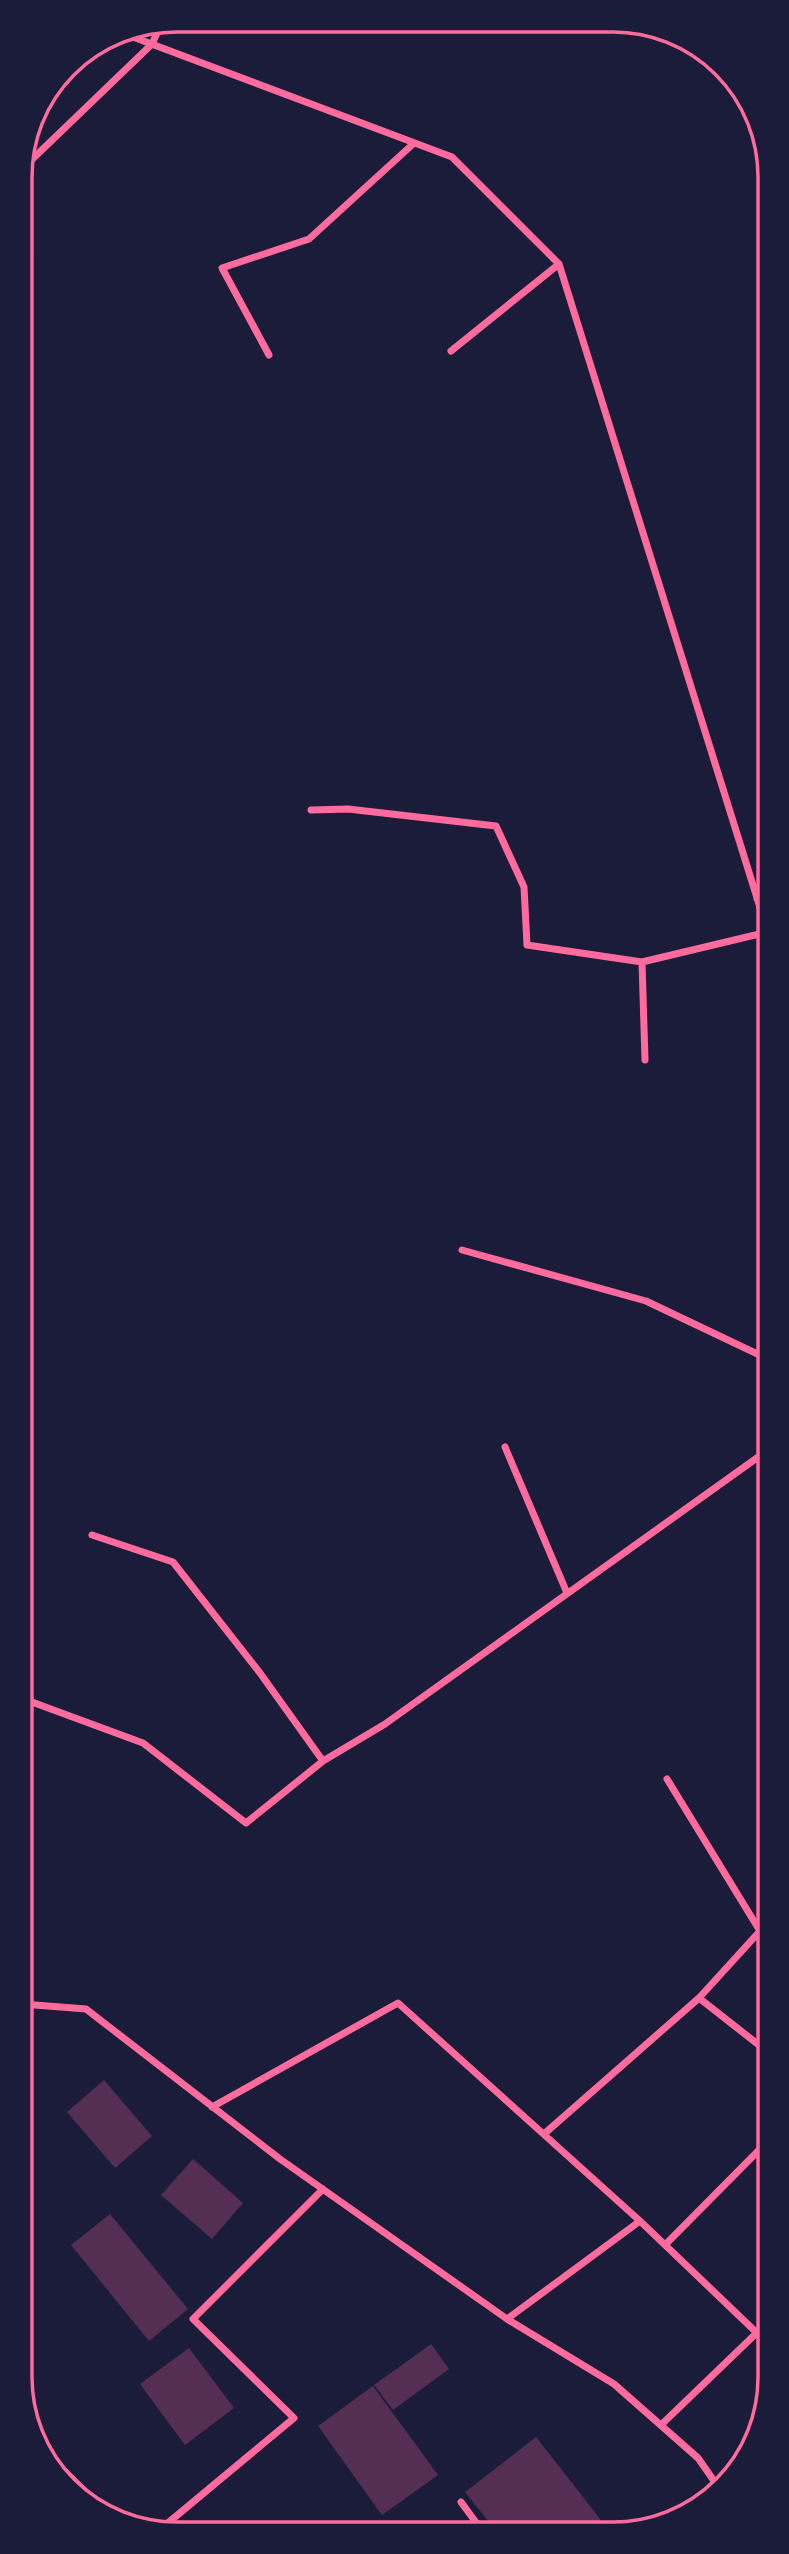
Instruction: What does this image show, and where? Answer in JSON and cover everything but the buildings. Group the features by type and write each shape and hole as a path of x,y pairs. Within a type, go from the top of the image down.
{"street":[{"path":"33,159 152,44 157,33"},
{"path":"134,38 452,157 559,264 757,899"},
{"path":"269,355 222,268 309,239 413,144"},
{"path":"452,351 559,264"},
{"path":"311,810 348,809 496,826 524,887 527,945 642,962 758,934"},
{"path":"642,962 645,1059"},
{"path":"462,1250 646,1301 757,1354"},
{"path":"505,1447 568,1593"},
{"path":"32,1702 143,1743 246,1823 323,1761 386,1724 757,1458"},
{"path":"92,1535 173,1562 260,1673 323,1761"},
{"path":"667,1779 757,1926"},
{"path":"544,2134 699,1998 757,1934"},
{"path":"699,1998 757,2044"},
{"path":"212,2107 398,2003 640,2221 757,2333 661,2425"},
{"path":"32,2005 86,2009 323,2189 507,2319 614,2384 698,2458 714,2480"},
{"path":"665,2245 757,2153"},
{"path":"169,2522 294,2418 193,2319 323,2189"},
{"path":"507,2319 640,2221"},
{"path":"461,2502 476,2522"}]}
